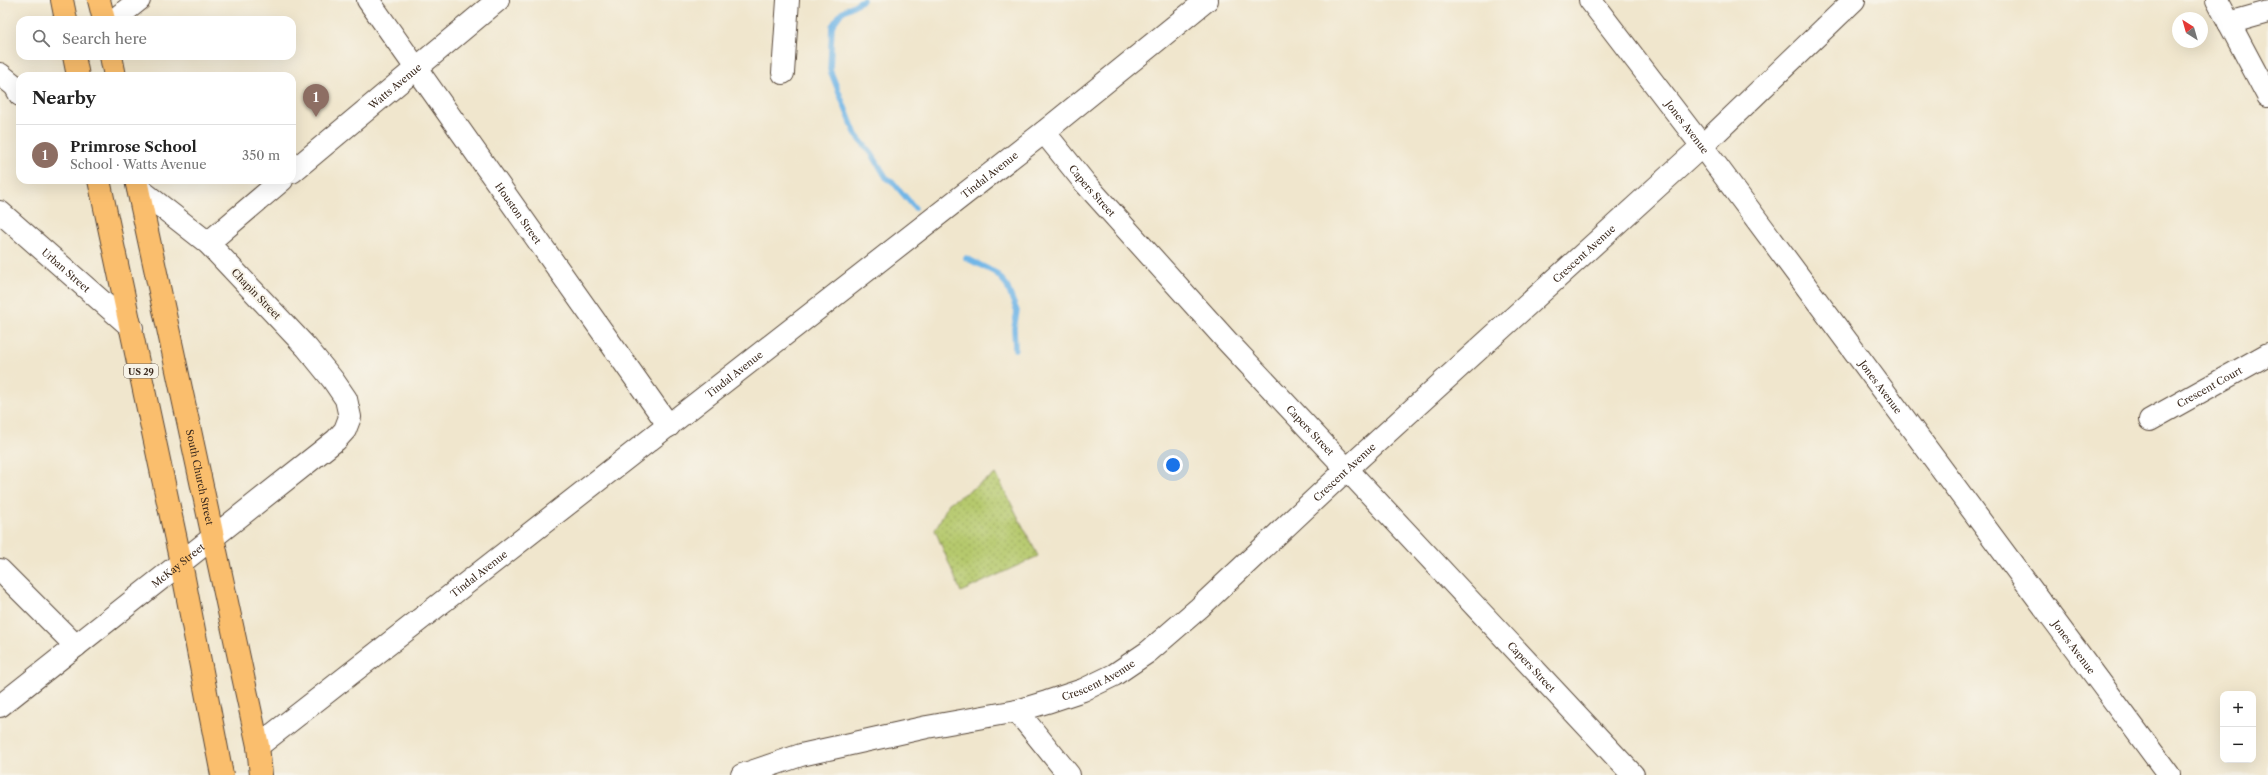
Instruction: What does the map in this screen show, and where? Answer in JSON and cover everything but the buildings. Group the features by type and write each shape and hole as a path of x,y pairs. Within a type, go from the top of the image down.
{"main road":[{"path":"62,0 65,16"},
{"path":"99,0 103,16"},
{"path":"112,60 114,72"},
{"name":"US 29","path":"100,184 132,328 181,563 222,775"},
{"name":"South Church Street","path":"137,184 258,746 261,775"}],"street":[{"path":"119,16 139,0"},
{"name":"Houston Street","path":"368,0 669,426"},
{"name":"Watts Avenue","path":"296,169 498,0"},
{"path":"783,73 788,0"},
{"name":"Tindal Avenue","path":"258,746 1044,132 1206,0"},
{"name":"Jones Avenue","path":"1590,0 1702,146 2169,775"},
{"name":"Crescent Avenue","path":"742,775 801,755 927,728 1017,711 1083,690 1114,675 1148,652 1199,608 1346,470 1702,146 1854,0"},
{"path":"2217,0 2268,96"},
{"path":"2229,23 2268,12"},
{"name":"Capers Street","path":"1044,132 1085,183 1346,470 1453,581 1633,775"},
{"name":"Chapin Street","path":"137,184 208,243 307,348 346,400 350,419"},
{"path":"208,243 277,184"},
{"name":"Urban Street","path":"0,212 132,328"},
{"name":"Crescent Court","path":"2150,420 2268,354"},
{"name":"McKay Street","path":"0,706 336,440 345,430 350,419"},
{"path":"0,570 76,646"},
{"path":"1017,711 1070,775"}],"green space":[{"path":"996,474 1038,556 961,592 935,530 949,503"}],"waterway":[{"path":"863,0 842,12 832,26 830,70 856,135 872,154 887,179 892,181 915,208"},
{"path":"966,258 996,273 1006,284 1017,311 1014,328 1015,349"}],"place":[{"name":"Primrose School","path":"316,117"}]}
